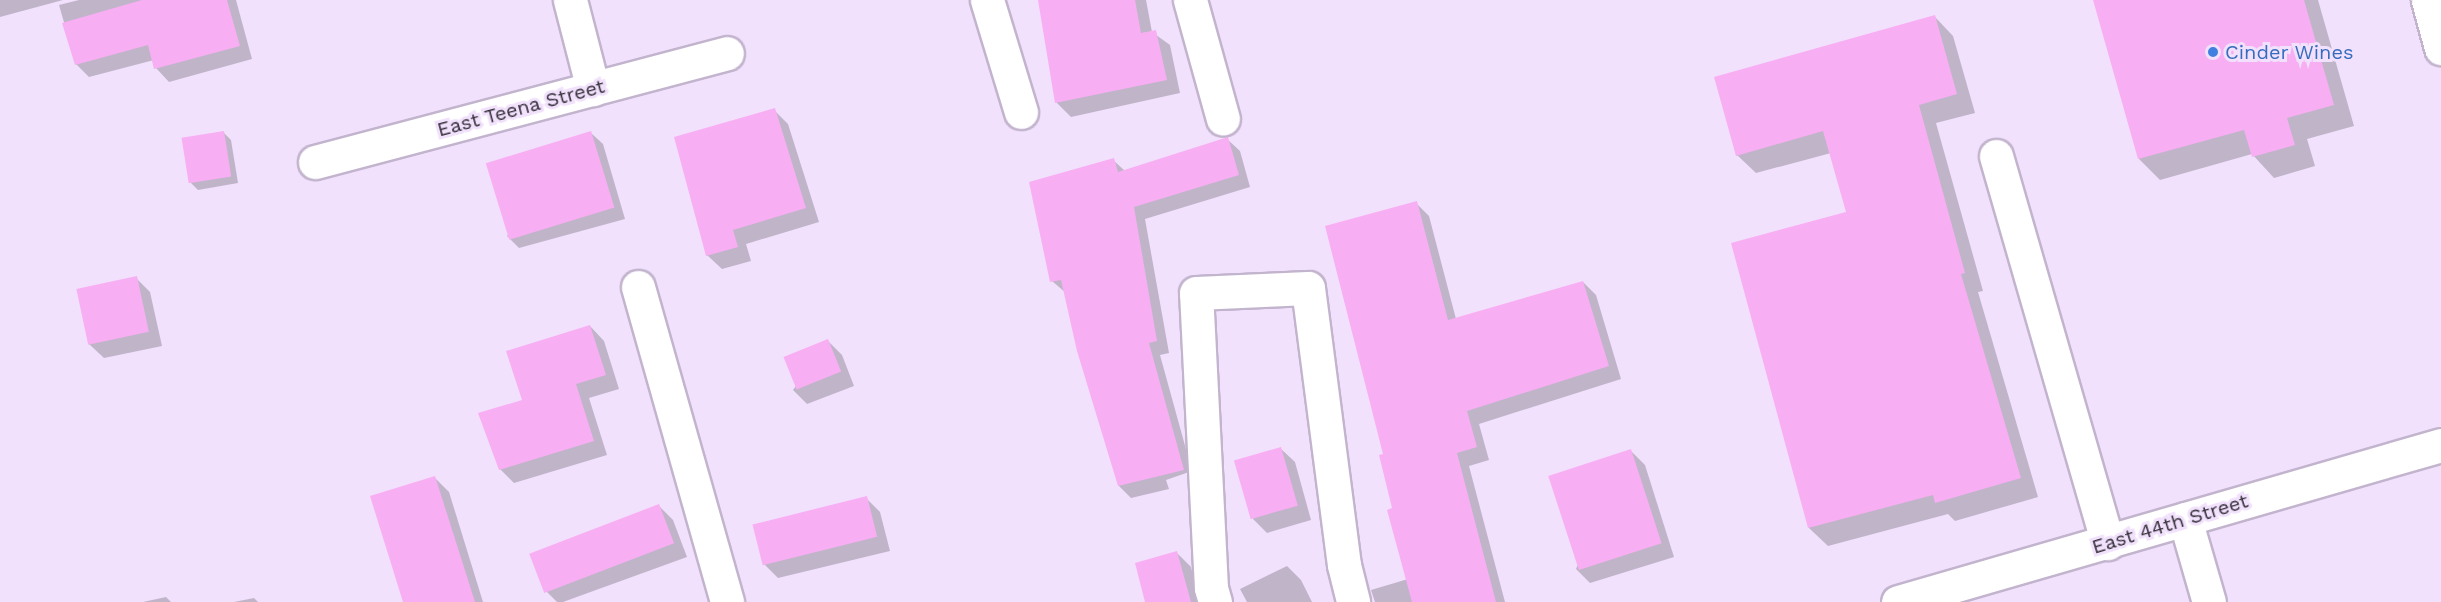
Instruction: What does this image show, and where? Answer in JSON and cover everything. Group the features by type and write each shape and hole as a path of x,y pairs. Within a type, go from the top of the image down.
{"street":[{"path":"570,0 593,89"},
{"path":"987,0 1021,112"},
{"path":"1190,0 1223,119"},
{"path":"2428,0 2441,48"},
{"name":"East Teena Street","path":"315,162 727,53"},
{"path":"1996,156 2109,543"},
{"path":"638,287 727,602"},
{"path":"1215,602 1211,588 1197,293 1308,288 1344,565 1353,602"},
{"name":"East 44th Street","path":"1898,602 2109,543 2441,445"},
{"path":"2185,519 2209,602"}],"building":[{"path":"142,0 227,0 240,46 154,69 148,45 75,65 62,23"},
{"path":"1038,0 1135,0 1141,33 1156,30 1167,80 1055,103"},
{"name":"Cinder Wines","path":"2093,0 2304,0 2334,105 2287,118 2295,145 2252,157 2244,130 2138,159"},
{"path":"1935,15 1957,94 1919,105 1965,273 1961,274 2021,478 1935,503 1933,495 1808,528 1731,243 1846,212 1823,131 1736,156 1714,77"},
{"path":"775,108 806,208 733,230 738,247 706,256 674,137"},
{"path":"224,131 231,176 189,183 182,138"},
{"path":"591,131 614,208 509,240 486,163"},
{"path":"1228,137 1239,175 1134,207 1157,341 1149,343 1184,470 1118,486 1077,351 1061,280 1050,282 1029,182 1114,158 1118,172"},
{"path":"1417,201 1448,320 1583,281 1609,366 1467,411 1477,447 1457,453 1496,602 1412,602 1387,510 1392,508 1379,455 1383,454 1325,226"},
{"path":"137,276 149,332 88,345 76,289"},
{"path":"590,325 606,375 576,384 594,441 499,470 478,413 522,400 506,351"},
{"path":"828,339 841,371 797,389 783,357"},
{"path":"1281,447 1298,506 1251,519 1234,461"},
{"path":"1631,449 1662,543 1579,570 1548,476"},
{"path":"435,476 475,602 403,602 370,496"},
{"path":"867,496 877,537 763,565 753,525"},
{"path":"659,504 674,543 544,593 529,554"},
{"path":"1177,551 1191,602 1145,602 1135,563"}],"place":[{"name":"Cinder Wines","path":"2213,52"}]}
